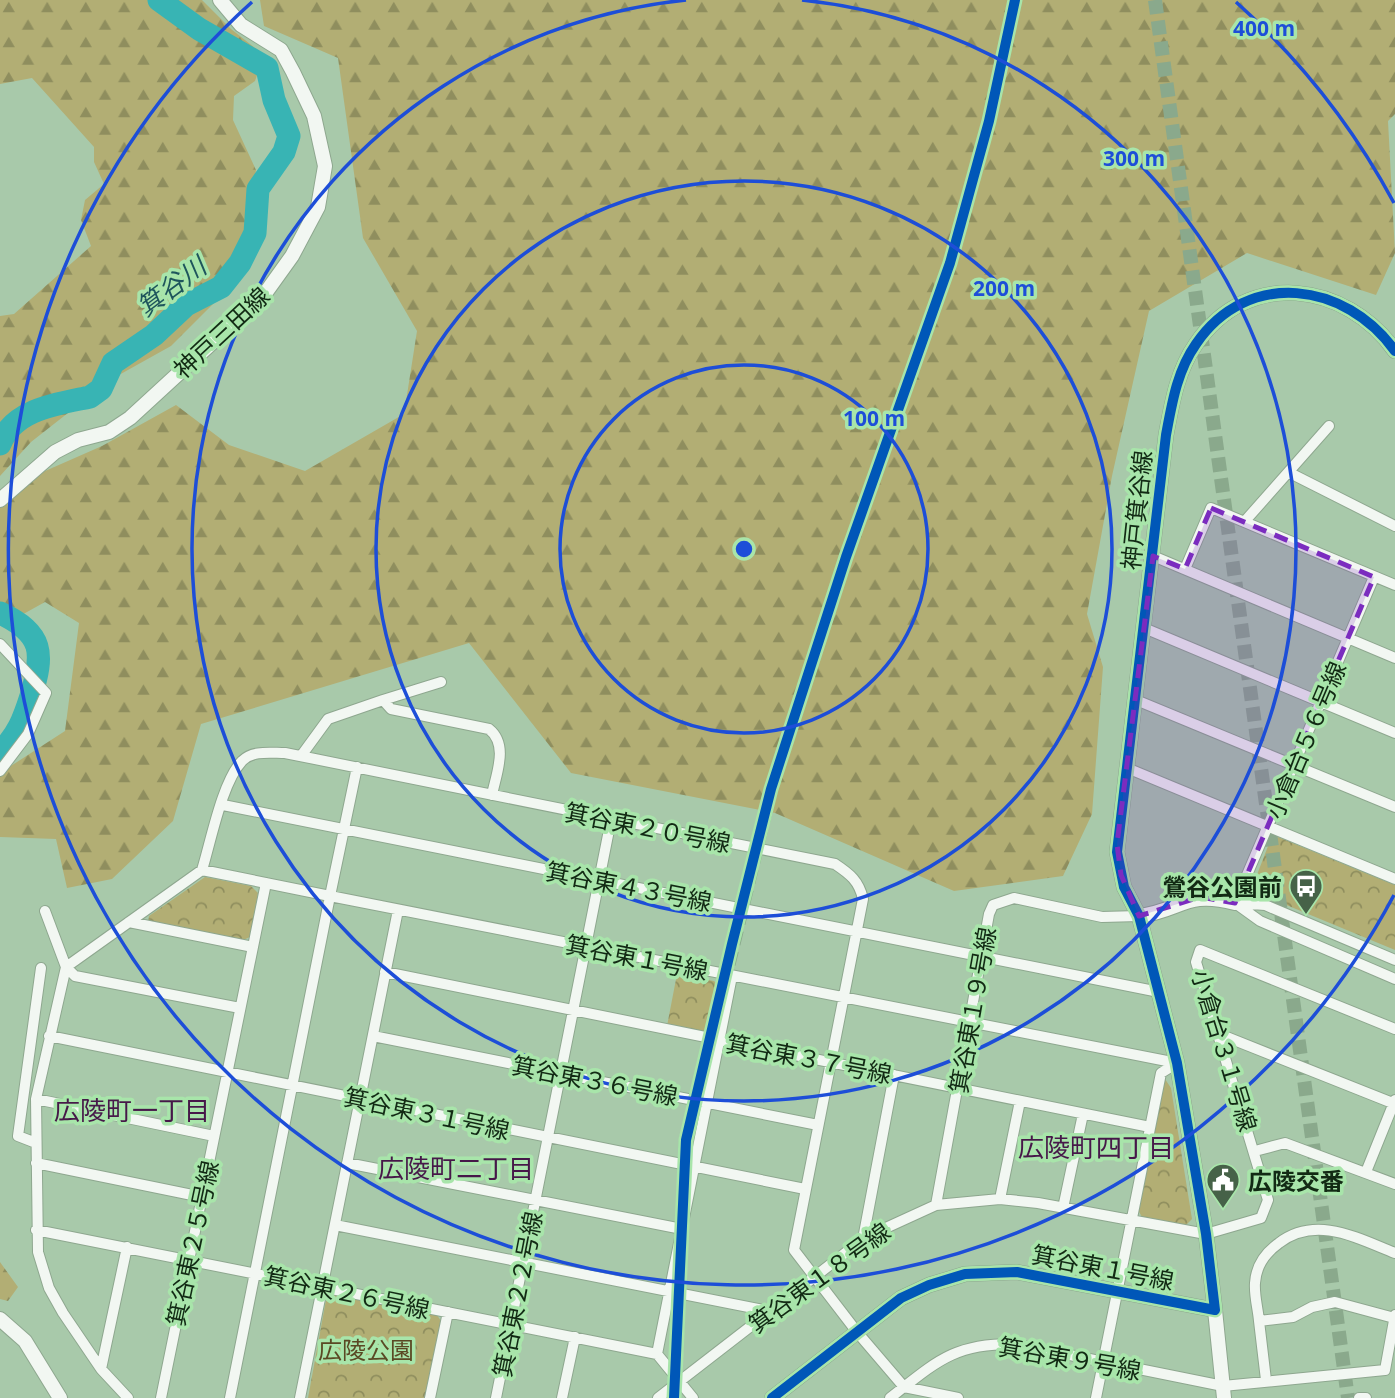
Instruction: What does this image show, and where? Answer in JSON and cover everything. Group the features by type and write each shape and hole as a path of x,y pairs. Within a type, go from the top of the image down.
{"street":[{"name":"神戸三田線","path":"0,500 54,452 78,440 109,432 130,418 264,295 292,256 318,207 325,166 314,116 281,50 241,24 227,3"},
{"name":"神戸箕谷線","path":"1139,916 1124,887 1117,852 1166,435 1175,387 1192,350 1217,320 1244,303 1262,297 1310,293 1356,312 1378,329 1395,351"},
{"path":"1245,521 1329,426"},
{"path":"1290,473 1395,526"},
{"path":"1185,569 1211,509 1395,586"},
{"path":"1153,556 1395,658"},
{"name":"小倉台５６号線","path":"1235,903 1374,577"},
{"path":"1144,628 1395,733"},
{"path":"0,644 44,689 42,708 28,734 0,771"},
{"path":"302,756 328,719 441,682"},
{"path":"383,700 391,709 489,729 496,734 501,748 492,795"},
{"path":"1136,700 1395,807"},
{"name":"箕谷東２０号線","path":"202,870 231,777 243,760 260,752 302,756 835,864 853,876 860,886 863,899 794,1250 857,1332 904,1387"},
{"path":"230,1398 357,767"},
{"path":"1127,768 1395,879"},
{"name":"箕谷東４３号線","path":"223,805 1159,992"},
{"name":"箕谷東２２号線","path":"496,1398 611,820"},
{"path":"128,1398 101,1369 49,1288 38,1252 36,1099 66,967 202,870 330,896"},
{"name":"箕谷東２５号線","path":"161,1398 266,883"},
{"name":"箕谷東１号線","path":"330,896 1177,1063 1206,1234 1215,1310 1017,1272 975,1272 914,1291 772,1398"},
{"path":"1096,1398 1161,1073 1177,1063 1139,916 1163,912 1200,897 1265,905 1395,960"},
{"name":"箕谷東１９号線","path":"936,1205 989,914 993,905 1007,898 1102,918 1139,916"},
{"path":"1235,903 1260,921 1395,979"},
{"path":"300,1398 398,910"},
{"path":"45,911 66,967 75,976 240,1009"},
{"path":"129,922 253,947"},
{"name":"小倉台３１号線","path":"1206,1234 1261,1218 1268,1199 1196,962 1200,950 1395,1029"},
{"path":"36,1143 18,1136 41,968"},
{"name":"箕谷東３７号線","path":"385,972 1150,1127"},
{"path":"693,1398 657,1354 732,976"},
{"path":"1219,1034 1395,1102 1366,1172"},
{"name":"箕谷東３１号線","path":"49,1036 805,1189"},
{"name":"箕谷東３６号線","path":"373,1036 818,1125"},
{"path":"863,1239 894,1075"},
{"path":"36,1099 214,1136"},
{"path":"1000,1199 1020,1101"},
{"path":"1063,1208 1083,1114"},
{"path":"1255,1151 1285,1143 1395,1184"},
{"path":"36,1163 202,1197"},
{"path":"347,1163 682,1229"},
{"name":"箕谷東１８号線","path":"658,1398 813,1275 863,1239 936,1205 1000,1199 1206,1234"},
{"path":"335,1224 768,1311"},
{"path":"1266,1380 1255,1284 1260,1262 1270,1249 1292,1233 1312,1228 1343,1232 1395,1253"},
{"name":"箕谷東２６号線","path":"36,1230 657,1354"},
{"path":"101,1369 127,1247"},
{"path":"1259,1321 1293,1317 1312,1307 1335,1302 1395,1316"},
{"path":"1215,1310 1224,1392"},
{"path":"430,1398 448,1312"},
{"name":"箕谷東９号線","path":"890,1398 937,1361 983,1344 1015,1344 1103,1362 1224,1392 1266,1380 1385,1370 1395,1316"},
{"path":"0,1320 25,1341 60,1398"},
{"path":"562,1398 575,1338"},
{"path":"904,1387 958,1398"},
{"path":"1359,1398 1366,1398"}],"highlighted area":[{"path":"1211,508 1374,577 1235,903 1200,897 1139,916 1121,875 1117,844 1153,556 1185,569"}],"green space":[{"path":"0,0 202,0 231,29 264,55 255,81 234,96 233,120 256,170 249,226 226,291 171,346 110,380 31,442 0,476 0,316 14,314 91,246 81,220 85,200 104,184 94,162 94,147 32,78 0,84"},
{"path":"260,0 1395,0 1395,114 1388,121 1395,253 1376,295 1247,253 1149,311 1112,476 1087,614 1103,667 1092,814 1063,876 954,891 775,813 571,773 469,643 201,724 173,821 112,879 67,888 56,839 0,837 0,773 65,731 79,623 45,602 18,617 0,603 0,507 11,486 102,446 176,405 229,445 305,471 404,414 417,331 363,238 338,58 264,26"},
{"path":"1278,837 1395,885 1395,950 1255,892 1253,885 1270,841"},
{"path":"205,877 251,886 258,893 250,937 241,941 148,922 149,916"},
{"path":"677,974 714,981 723,990 716,1031 709,1035 667,1026"},
{"path":"1165,1079 1171,1088 1192,1219 1185,1226 1142,1217 1138,1210"},
{"path":"0,1262 18,1287 8,1301 0,1299"},
{"name":"広陵公園","path":"335,1294 437,1315 443,1324 427,1398 308,1398 326,1300"}],"waterway":[{"name":"箕谷川","path":"0,444 15,423 26,416 51,406 90,397 101,389 113,363 154,335 186,305 221,287 240,263 255,233 258,189 284,152 289,136 274,100 267,68 199,29 159,0"},
{"name":"箕谷川","path":"0,613 33,637 39,656 35,681 23,719 16,733 0,752"}],"tunnel":[{"path":"683,1211 686,1140 771,789 846,557 950,263 989,121 1015,0"},
{"path":"1155,0 1348,1398"},
{"path":"674,1398 681,1246"}],"cycle path":[{"path":"674,1398 686,1140 732,944 771,789 846,557 950,263 989,121 1015,0"},
{"path":"772,1398 901,1298 929,1285 965,1274 1017,1272 1215,1310 1206,1234 1177,1063 1139,916 1124,887 1117,852 1168,423 1180,376 1196,344 1217,320 1242,303 1269,295 1297,293 1324,298 1351,310 1375,328 1395,351"}],"place":[{"name":"鶯谷公園前","path":"1306,916"},
{"name":"広陵交番","path":"1223,1210"}],"district":[{"name":"広陵町一丁目","path":"132,1110"},
{"name":"広陵町四丁目","path":"1096,1147"},
{"name":"広陵町二丁目","path":"456,1168"}]}
